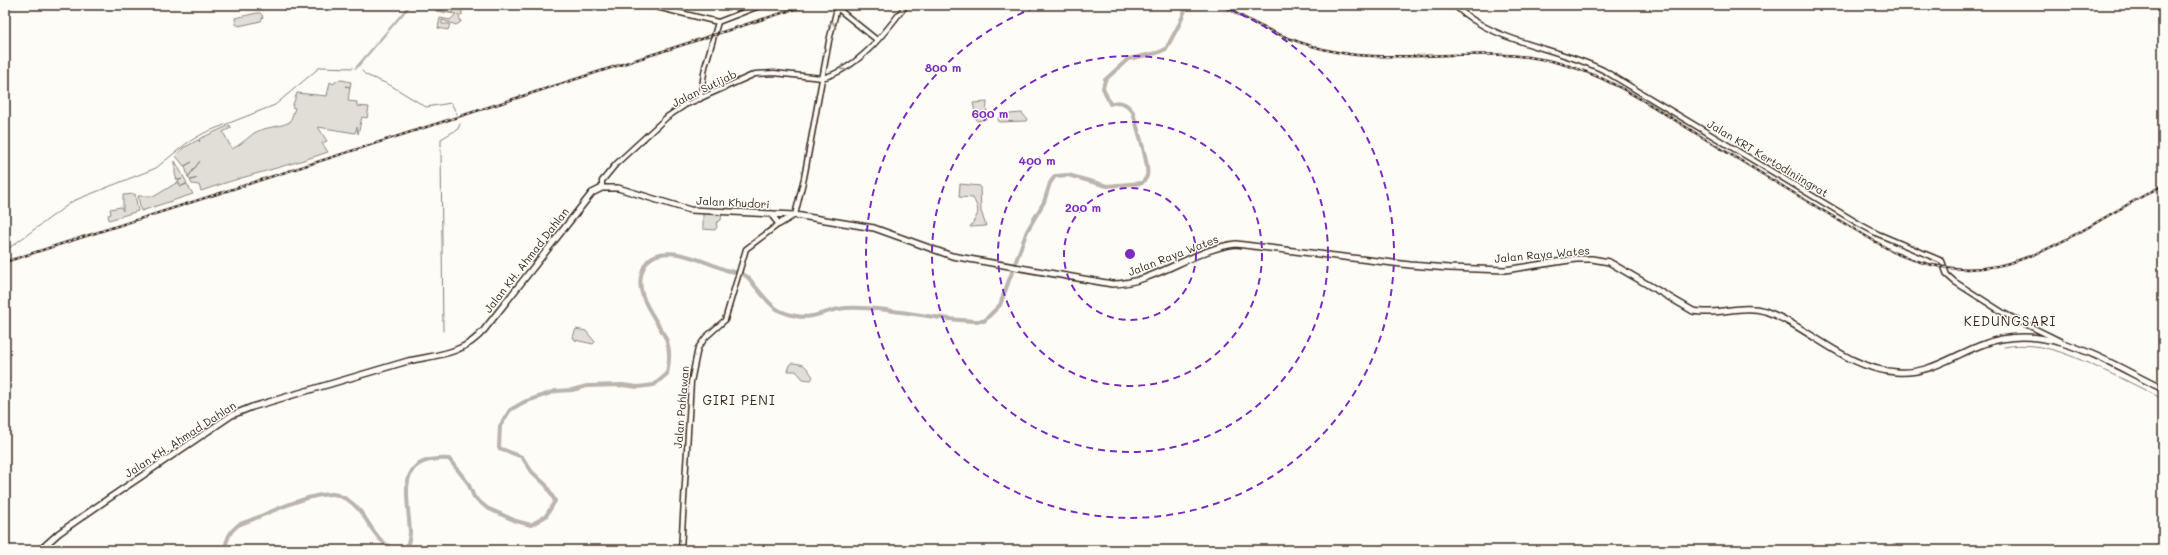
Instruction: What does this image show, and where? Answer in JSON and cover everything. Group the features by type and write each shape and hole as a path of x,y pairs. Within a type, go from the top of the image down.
{"highway":[{"name":"Jalan Khudori","path":"602,188 618,188 690,210 795,215 877,229 942,253 1006,266"},
{"name":"Jalan KH. Ahmad Dahlan","path":"40,550 59,533 232,415 262,404 467,346 484,330 592,194 602,188"},
{"path":"771,214 779,224"},
{"name":"Jalan Pahlawan","path":"779,224 795,215"},
{"name":"Jalan Raya Wates","path":"1006,266 1094,282 1122,284 1213,249 1236,244 1410,265 1449,268 1505,270 1592,258 1609,262 1693,311 1708,313 1746,309 1763,311 1788,322 1857,362 1884,371 1908,372 1933,368 1973,348 2000,339 2029,336 2060,341 2163,389"}],"main road":[{"path":"648,5 718,22 762,5"},
{"path":"822,78 829,76 862,56 906,5"},
{"name":"Jalan KRT Kertodiniingrat","path":"1454,5 1464,13 1502,35 1576,59 1603,70 1861,225 1878,234 1942,261 1947,275 1955,282 2005,314 2060,341"},
{"path":"795,215 804,178 829,41 837,8 877,40"},
{"path":"700,99 705,67 718,22"},
{"name":"Jalan Sutijab","path":"602,188 602,181 609,171 677,109 760,72 822,78"},
{"name":"Jalan Pahlawan","path":"681,550 691,389 695,359 702,342 725,320 744,254 749,246 779,224"}],"shaded area":[{"path":"453,8 454,10 457,9 462,11 462,15 458,14 461,22 456,25 442,20 442,24 450,24 448,30 438,28 440,18 450,20 456,14 436,11 436,9 452,13"},
{"path":"260,13 263,16 261,21 239,26 236,24 235,18"},
{"path":"342,80 351,82 348,101 357,102 357,106 369,107 367,118 362,117 358,134 357,127 355,133 318,127 327,141 322,143 328,152 201,191 199,185 192,184 190,181 197,178 190,180 185,166 192,162 184,166 176,156 183,148 198,140 200,142 199,139 230,125 231,128 223,132 232,149 254,133 290,122 295,108 292,107 297,93 327,96 330,82 334,84 336,81"},
{"path":"987,102 986,119 977,121 973,103"},
{"path":"1022,113 1027,119 1026,121 999,122 998,118 1010,114"},
{"path":"175,161 187,183 180,187 187,184 193,194 141,211 138,196 155,196 178,182 180,185 178,181 182,179 177,180 175,174"},
{"path":"960,184 980,186 981,211 986,226 970,227 977,216 978,210 973,198 959,197"},
{"path":"135,194 138,211 109,220 108,215 111,214 110,209 121,207 123,211 123,195"},
{"path":"703,213 722,213 721,220 716,223 717,227 715,230 703,229"},
{"path":"576,329 586,331 595,342 593,344 575,340 573,337"},
{"path":"791,363 805,366 813,377 811,380 803,379 796,371 788,371"}],"waterway":[{"path":"356,68 410,5"},
{"path":"406,550 410,532 407,491 408,480 412,471 419,464 431,460 449,459 468,483 474,497 487,508 516,521 531,525 546,516 555,501 546,485 532,472 522,457 499,448 500,426 510,410 524,402 556,391 572,390 587,386 622,385 638,387 654,385 667,374 669,356 668,343 643,297 640,279 643,269 649,260 658,255 669,253 681,254 744,275 772,305 781,311 796,316 809,317 846,308 864,308 898,311 967,321 984,321 1000,305 1027,231 1044,202 1050,183 1055,176 1068,175 1107,186 1142,183 1146,179 1146,163 1133,112 1123,103 1117,102 1110,104 1103,88 1105,80 1128,59 1157,53 1166,49 1180,23 1187,5"},
{"path":"5,251 73,201 156,168 187,143 204,133 275,105 320,67 353,68"},
{"path":"362,71 366,75 390,85 426,107 451,103 457,114"},
{"path":"441,146 441,139 458,129 460,124"},
{"path":"441,150 443,331"},
{"path":"2004,347 2019,345 2048,348 2062,352 2116,376"},
{"path":"2119,377 2163,399"},
{"path":"225,550 230,534 234,528 240,524 302,500 332,494 336,494 354,504 383,542 400,550"}],"railway":[{"path":"5,262 807,5"},
{"path":"1222,5 1253,23 1286,38 1321,49 1356,55 1381,56 1480,54 1505,55 1530,57 1575,68 1613,84 1649,104 1798,196 1895,253 1923,263 1950,268 1974,269 1998,266 2021,259 2069,238 2163,185"}],"district":[{"name":"KEDUNGSARI","path":"2010,320"},
{"name":"GIRI PENI","path":"739,399"}]}
